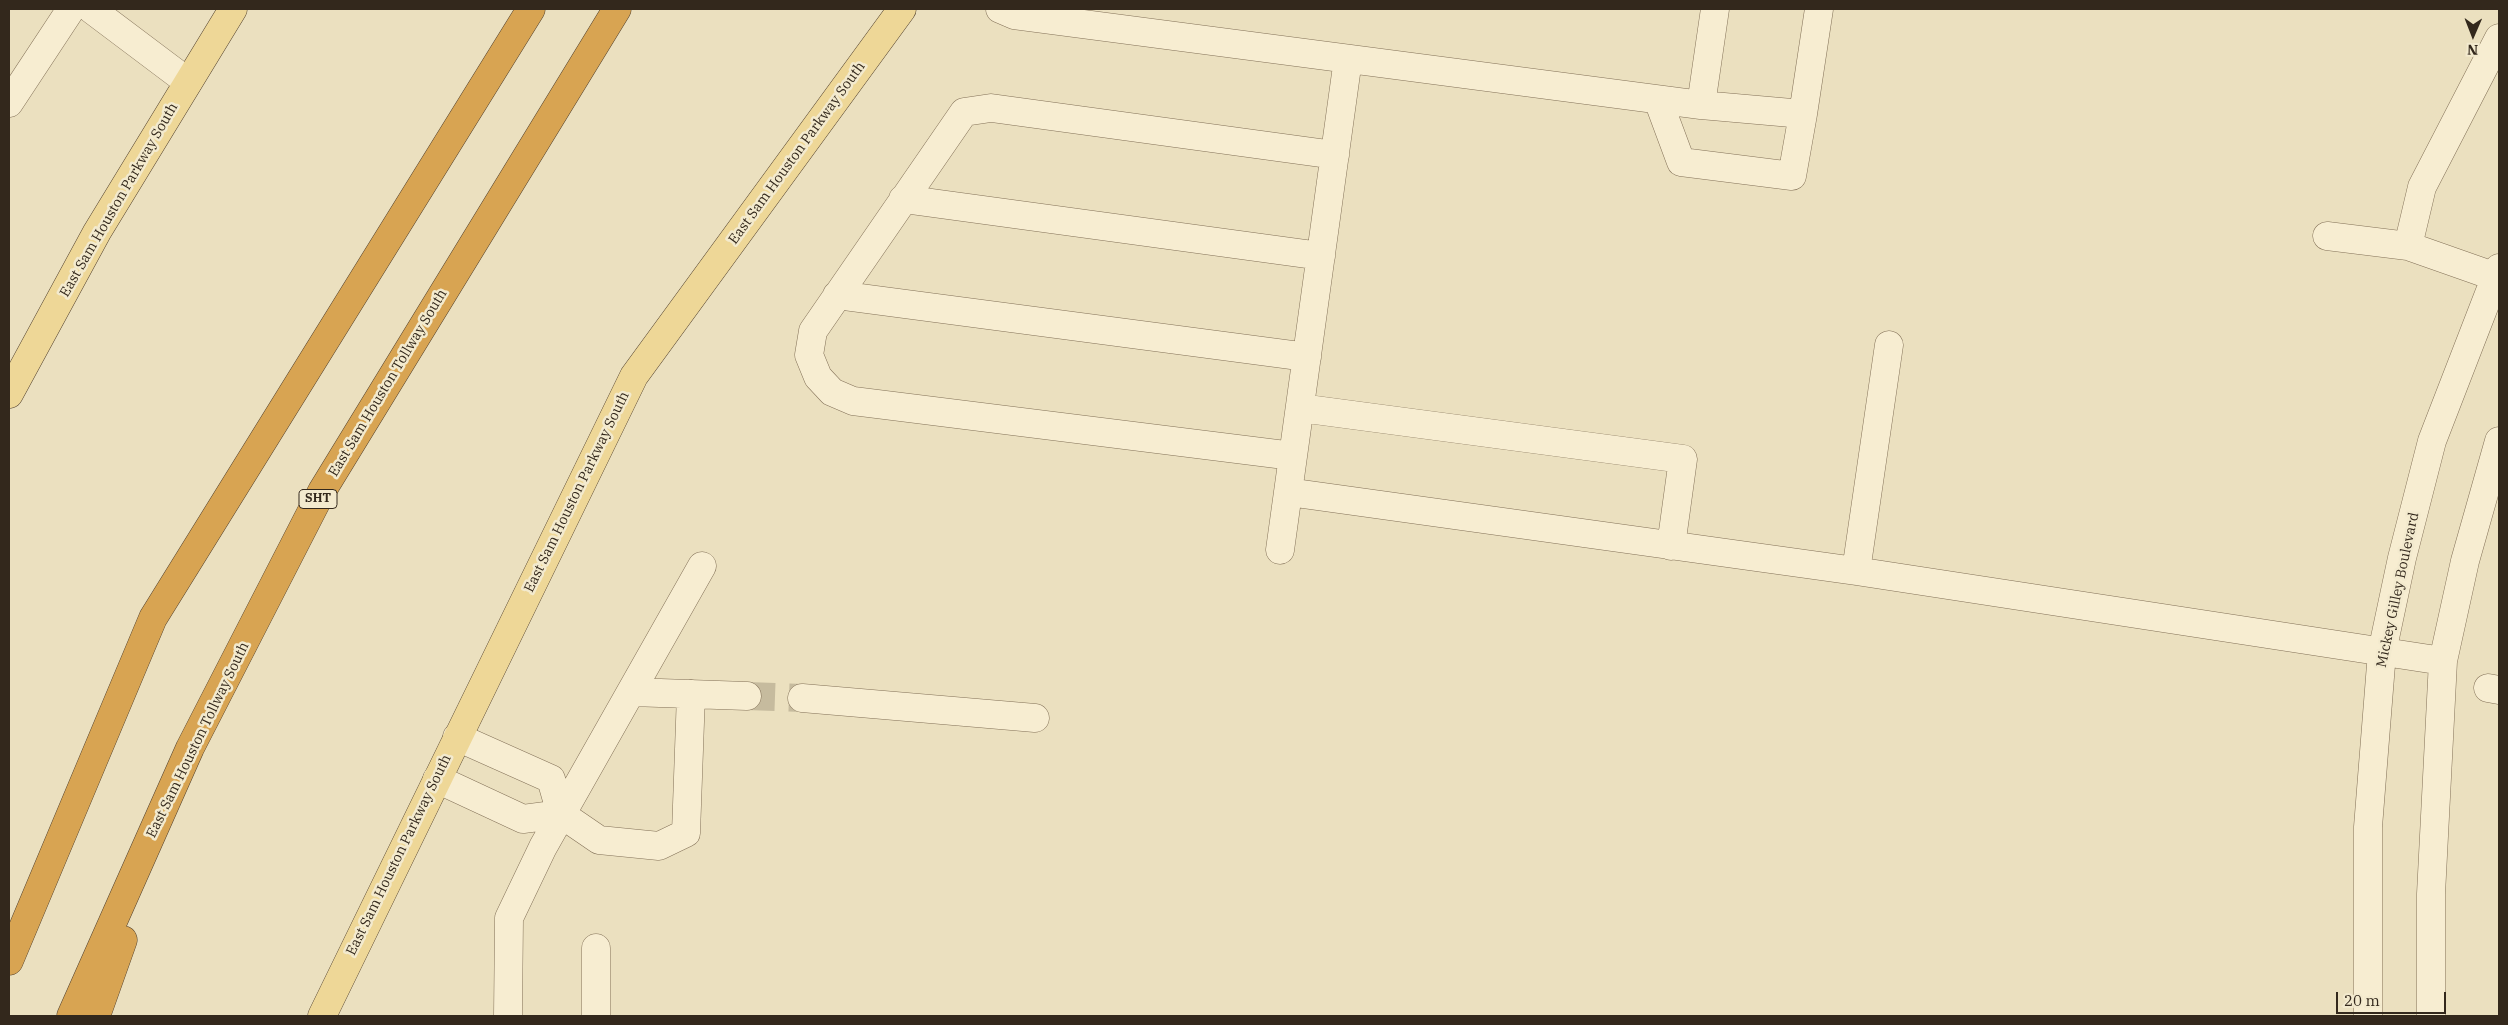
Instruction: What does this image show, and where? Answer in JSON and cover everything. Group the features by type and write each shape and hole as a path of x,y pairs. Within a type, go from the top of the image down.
{"highway":[{"path":"9,916 153,618 530,9"},
{"name":"East Sam Houston Tollway South","path":"71,1016 190,748 322,491 617,9"},
{"path":"9,961 153,618"},
{"path":"96,1016 190,748"}],"main road":[{"name":"East Sam Houston Parkway South","path":"9,394 97,232 233,9"},
{"name":"East Sam Houston Parkway South","path":"322,1016 634,376 902,9"}],"street":[{"path":"9,103 17,73 71,9"},
{"path":"91,9 188,82"},
{"path":"1000,9 1014,16 1059,15 1348,59 1658,100 1803,114"},
{"path":"1701,105 1715,9"},
{"path":"1658,100 1681,162 1792,176 1819,9"},
{"path":"2408,246 2422,186 2499,38"},
{"path":"1280,550 1348,59"},
{"path":"1293,456 853,401 832,392 818,377 809,355 812,331 964,112 991,108 1335,155"},
{"path":"903,199 1322,256"},
{"path":"2328,236 2408,246 2498,274"},
{"name":"Mickey Gilley Boulevard","path":"2368,1016 2368,827 2382,652 2402,558 2432,441 2498,274"},
{"path":"837,295 1307,357"},
{"path":"1856,571 1889,345"},
{"path":"1300,408 1683,459 1672,546"},
{"path":"2431,1016 2431,894 2443,661 2465,561 2499,441"},
{"path":"1288,492 1856,571 2443,661"},
{"path":"508,1016 509,918 561,814 702,566"},
{"path":"631,692 747,696"},
{"path":"457,737 551,778 561,814 599,840 660,846 686,833 690,694"},
{"path":"802,698 1035,718"},
{"path":"437,779 523,819 561,814"},
{"path":"596,948 596,1016"}],"tunnel":[{"path":"747,696 802,698"}]}
